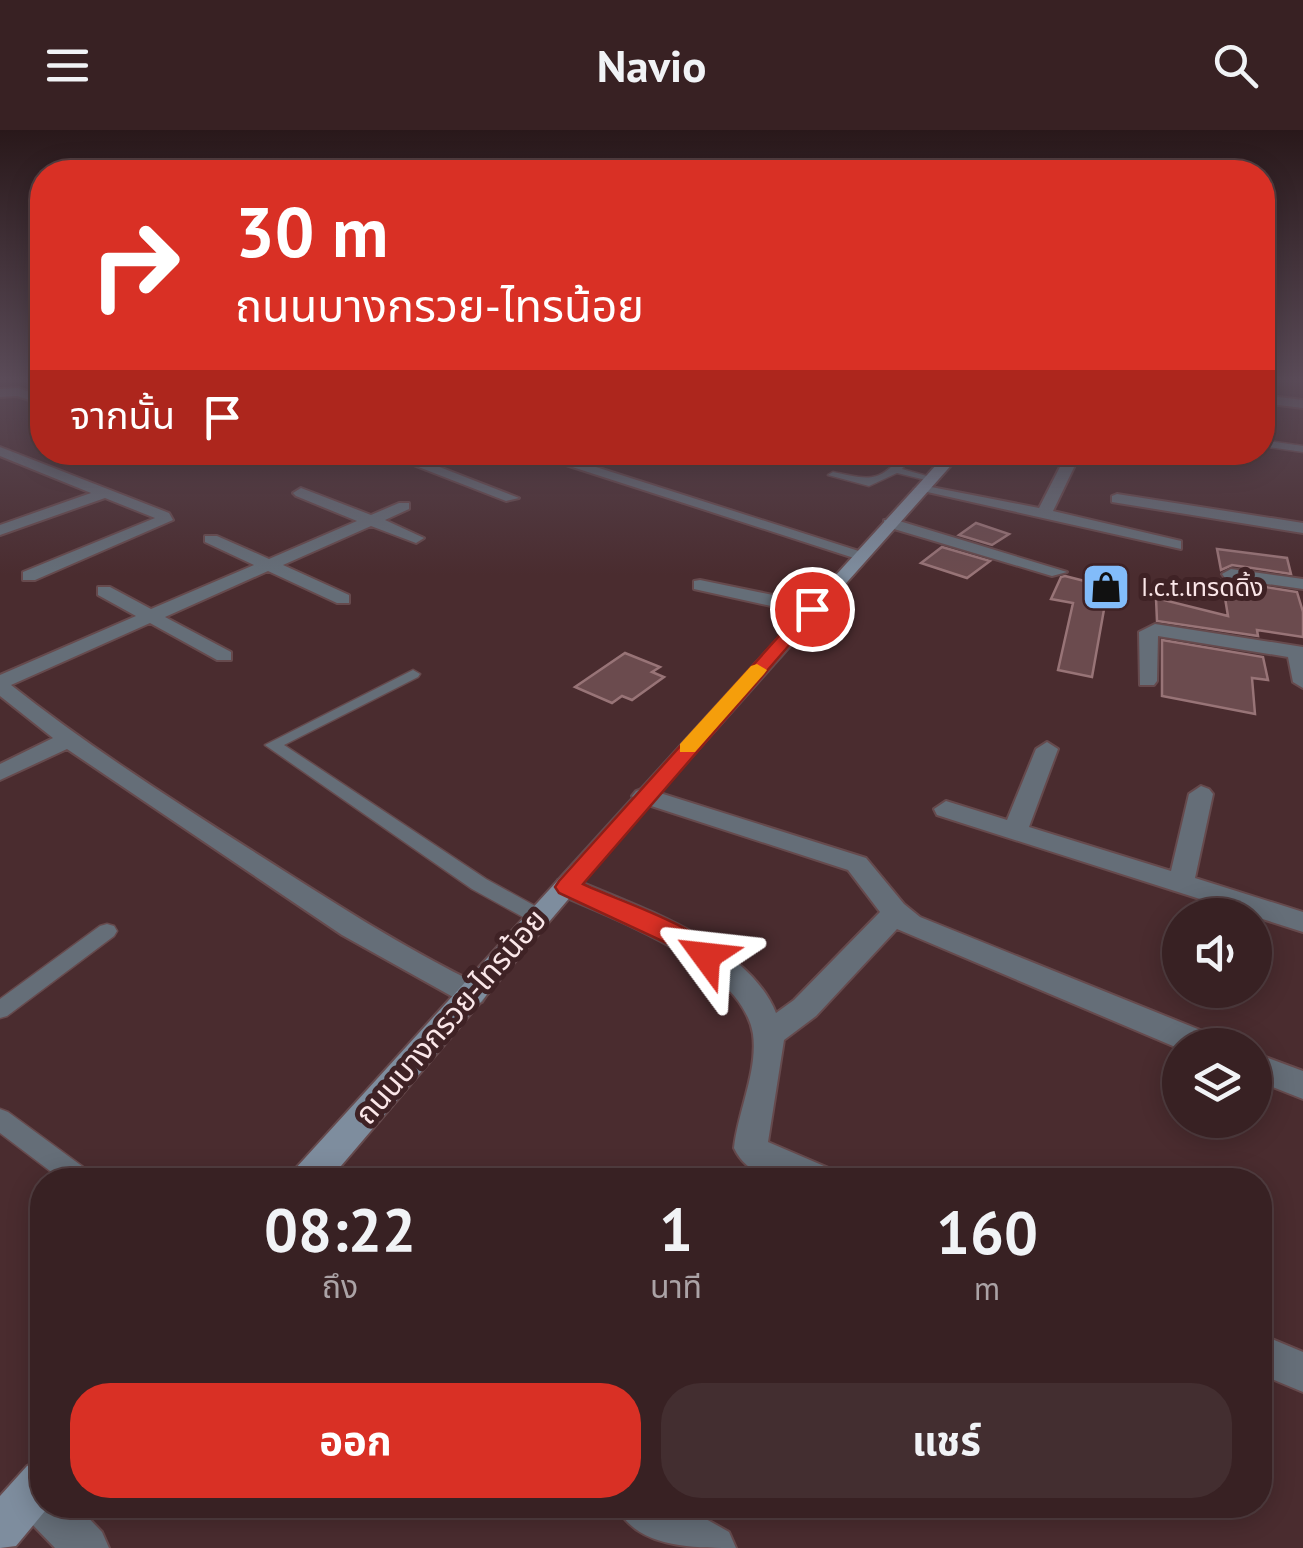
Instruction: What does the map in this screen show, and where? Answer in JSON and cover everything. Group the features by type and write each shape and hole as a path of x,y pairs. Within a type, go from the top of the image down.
{"main road":[{"name":"ถนนบางกรวย-ไทรน้อย","path":"318,1168 644,796 944,465"},
{"path":"0,1530 30,1504"}],"street":[{"path":"0,451 30,463"},
{"path":"29,576 165,520 35,465"},
{"path":"422,465 511,498"},
{"path":"575,465 860,554"},
{"path":"1044,514 1069,465"},
{"path":"926,484 1175,545"},
{"path":"0,530 105,493"},
{"path":"301,493 416,538"},
{"path":"1116,500 1303,528"},
{"path":"404,506 0,684 65,740 407,964 472,994"},
{"path":"890,523 1058,572"},
{"path":"211,539 343,599"},
{"path":"1231,574 1303,584"},
{"path":"700,585 812,609"},
{"path":"104,591 224,656"},
{"path":"1147,681 1149,632 1155,630 1300,652 1303,682"},
{"path":"0,773 65,740"},
{"path":"1016,831 1047,749"},
{"path":"1181,884 1201,794"},
{"path":"644,796 857,864 874,876 893,914 1164,1028"},
{"path":"946,809 1303,922"},
{"path":"567,887 680,939 731,972 764,1014 768,1035 750,1148 761,1157 789,1168"},
{"path":"768,1035 805,1008 893,914"},
{"path":"1272,1073 1303,1085"},
{"path":"1272,1359 1303,1372"},
{"path":"61,1518 86,1548"},
{"path":"661,1518 713,1548"}],"lane":[{"path":"1275,446 1303,449"},
{"path":"833,476 869,483 899,465"},
{"path":"896,470 926,484"},
{"path":"413,674 272,745 479,884 539,917"},
{"path":"0,1010 107,931"},
{"path":"0,1119 66,1168"}],"building":[{"path":"976,523 1009,534 992,545 959,535"},
{"path":"942,547 990,561 967,578 921,563"},
{"path":"1217,549 1287,558 1291,574 1232,565 1221,570"},
{"path":"1065,576 1108,587 1092,677 1058,670 1073,603 1051,599"},
{"path":"1222,580 1297,592 1303,612 1303,637 1257,630 1258,636 1157,621 1156,598 1228,616"},
{"path":"1162,640 1263,657 1268,680 1252,678 1255,714 1162,696"},
{"path":"625,653 660,667 652,672 664,677 632,700 622,696 612,703 575,687"}],"slow traffic":[{"path":"687,748 757,670"}],"place":[{"name":"I.c.t.เทรดดิ้ง","path":"1106,587"}],"route":[{"path":"706,956 680,939 567,887 812,609"}]}
